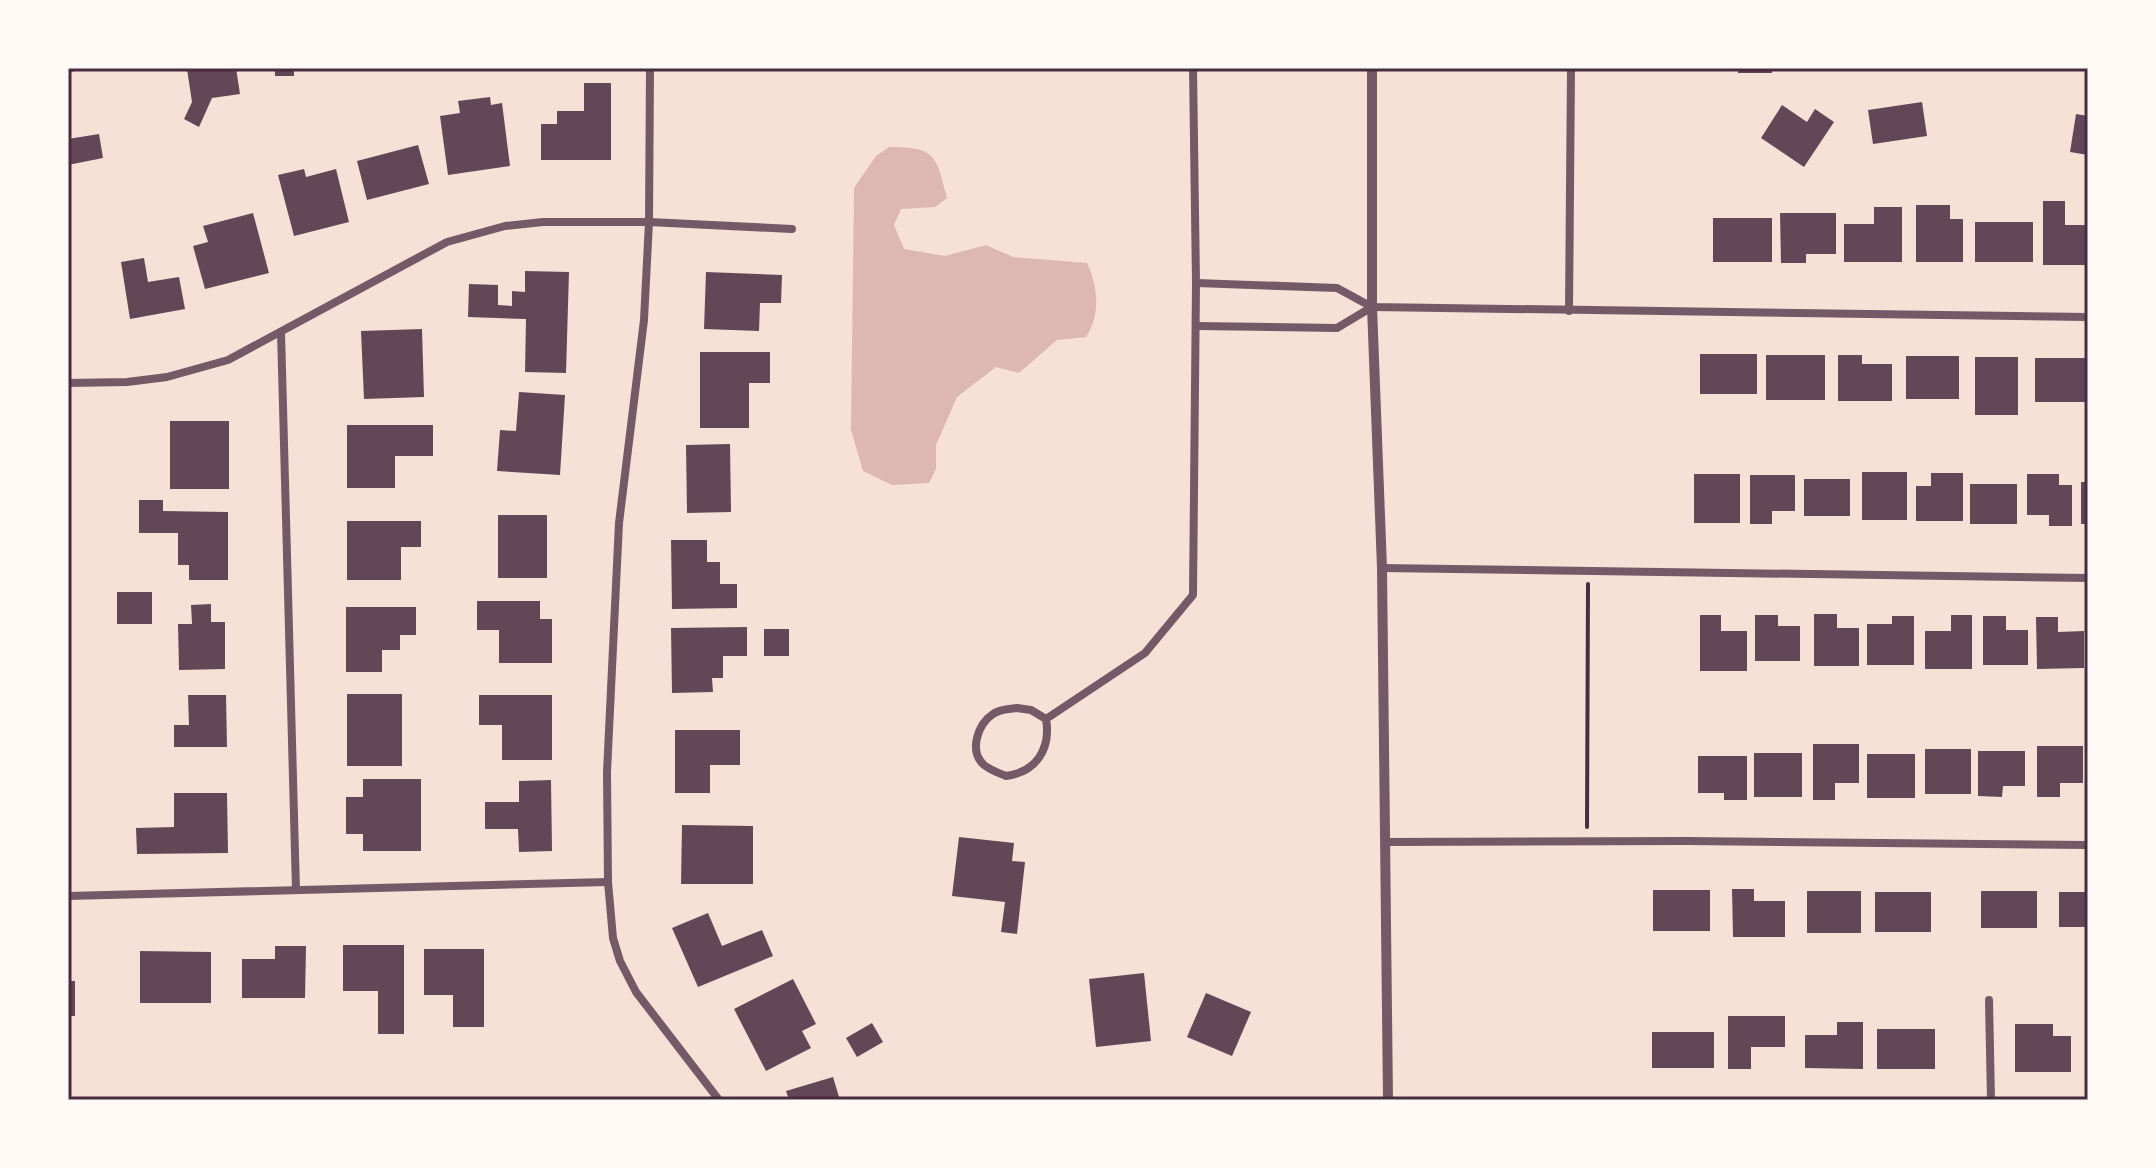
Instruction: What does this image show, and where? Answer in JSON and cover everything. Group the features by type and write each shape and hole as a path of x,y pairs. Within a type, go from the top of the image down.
{"street":[{"path":"650,68 649,222 644,320 619,523 607,772 608,882 613,938 620,961 636,992 719,1100"},
{"path":"1046,719 1145,653 1193,595 1196,283 1193,68"},
{"path":"1372,68 1372,307 1382,568 1388,1100"},
{"path":"1569,311 1571,68"},
{"path":"68,383 127,382 167,377 228,360 447,242 505,226 543,222 649,222 792,229"},
{"path":"1196,283 1337,288 1372,307 2088,317"},
{"path":"1196,326 1337,328 1372,307"},
{"path":"281,332 296,890"},
{"path":"1382,568 2088,578"},
{"path":"1017,708 1031,710 1046,719 1048,731 1043,754 1027,770 1006,776 982,764 976,752 976,741 980,727 992,714 1017,708"},
{"path":"1385,842 2088,845"},
{"path":"68,896 608,882"},
{"path":"1989,1000 1991,1100"}],"path":[{"path":"1587,841 1588,569"}],"shaded area":[{"path":"889,147 916,149 932,156 947,198 935,207 901,209 894,225 904,249 945,256 986,245 1013,257 1087,263 1094,281 1096,310 1086,337 1057,340 1019,373 996,367 957,397 936,445 936,469 929,483 892,485 863,471 851,430 854,188 876,156"}],"building":[{"path":"236,68 240,94 212,98 199,127 184,119 192,102 187,69"},
{"path":"275,68 294,68 294,76 275,76"},
{"path":"1738,68 1772,68 1772,73 1738,73"},
{"path":"584,83 611,83 611,160 541,160 541,124 557,124 557,111 584,111"},
{"path":"490,97 491,105 502,103 510,166 448,175 440,116 460,113 458,101"},
{"path":"1922,102 1927,136 1873,144 1868,110"},
{"path":"1782,105 1807,122 1815,109 1834,122 1804,167 1761,138"},
{"path":"2076,114 2088,116 2088,155 2070,152"},
{"path":"99,134 103,158 68,165 68,139"},
{"path":"418,145 429,184 367,200 357,161"},
{"path":"304,169 306,177 336,169 349,222 294,236 278,175"},
{"path":"2043,201 2065,201 2065,225 2088,225 2088,265 2043,265"},
{"path":"1916,205 1950,205 1950,219 1963,219 1963,262 1916,262"},
{"path":"1874,207 1902,207 1902,262 1844,262 1844,224 1874,224"},
{"path":"253,213 269,273 205,289 193,246 208,242 203,226"},
{"path":"1780,213 1836,213 1836,254 1806,254 1806,263 1781,263"},
{"path":"1713,218 1772,218 1772,262 1713,262"},
{"path":"1975,222 2033,222 2033,262 1975,262"},
{"path":"144,258 148,282 179,277 185,309 130,319 121,262"},
{"path":"525,271 569,272 566,373 525,372 526,319 468,317 469,284 498,285 498,305 512,306 512,291 525,292"},
{"path":"706,272 782,275 781,303 760,303 759,331 704,329"},
{"path":"422,329 424,397 364,399 361,331"},
{"path":"700,352 770,352 770,383 749,383 749,428 700,428"},
{"path":"1700,354 1757,354 1757,394 1700,394"},
{"path":"1766,355 1825,355 1825,400 1766,400"},
{"path":"1838,355 1862,355 1862,364 1892,364 1892,401 1838,401"},
{"path":"1906,356 1959,356 1959,399 1906,399"},
{"path":"1975,357 2018,357 2018,415 1975,415"},
{"path":"2035,358 2088,358 2088,402 2035,402"},
{"path":"519,392 565,395 560,475 497,471 500,430 516,431"},
{"path":"170,421 229,421 229,489 170,489"},
{"path":"347,425 433,425 433,456 395,456 395,488 347,488"},
{"path":"730,444 731,512 687,513 686,445"},
{"path":"1862,472 1907,472 1907,520 1862,520"},
{"path":"1931,473 1963,473 1963,521 1916,521 1916,486 1931,486"},
{"path":"1694,474 1740,474 1740,523 1694,523"},
{"path":"2027,474 2059,474 2059,485 2072,485 2072,526 2049,526 2049,515 2027,515"},
{"path":"1750,475 1795,475 1795,511 1772,511 1772,524 1750,524"},
{"path":"1804,479 1850,479 1850,516 1804,516"},
{"path":"2081,482 2088,482 2088,524 2081,524"},
{"path":"1970,484 2017,484 2017,524 1970,524"},
{"path":"139,500 163,500 163,511 228,512 228,580 189,580 189,565 178,565 178,533 139,533"},
{"path":"498,515 547,515 547,578 498,578"},
{"path":"347,521 421,521 421,547 401,547 401,580 347,580"},
{"path":"671,540 707,540 707,562 720,562 720,584 737,584 737,608 672,609"},
{"path":"117,592 152,592 152,624 117,624"},
{"path":"477,601 540,601 540,619 552,619 552,663 499,663 499,630 477,630"},
{"path":"211,604 211,622 225,622 225,669 179,670 178,624 192,624 191,605"},
{"path":"346,607 416,607 416,635 400,635 400,650 382,650 382,672 346,672"},
{"path":"1814,614 1837,614 1837,628 1859,628 1859,666 1814,666"},
{"path":"1700,615 1721,615 1721,631 1747,631 1747,671 1700,671"},
{"path":"1755,615 1778,615 1778,626 1800,626 1800,661 1755,661"},
{"path":"1951,615 1972,615 1972,669 1925,669 1925,631 1951,631"},
{"path":"1892,616 1914,616 1914,665 1867,665 1867,624 1892,624"},
{"path":"1983,616 2006,616 2006,630 2028,630 2028,665 1983,665"},
{"path":"2036,617 2058,617 2058,632 2084,631 2084,668 2037,669"},
{"path":"747,627 747,656 723,656 723,678 712,678 713,692 672,693 671,628"},
{"path":"764,629 789,629 789,656 764,656"},
{"path":"347,694 402,694 402,766 347,766"},
{"path":"188,695 226,695 227,747 174,747 174,725 189,725"},
{"path":"479,695 552,695 552,760 502,760 502,725 479,725"},
{"path":"675,730 740,730 740,765 710,765 710,793 675,793"},
{"path":"1813,744 1859,744 1859,783 1835,783 1835,800 1813,800"},
{"path":"2037,746 2083,746 2083,783 2060,783 2060,797 2037,797"},
{"path":"1925,749 1971,749 1971,794 1925,794"},
{"path":"1978,751 2025,751 2025,786 2003,786 2002,797 1978,796"},
{"path":"1754,753 1802,753 1802,797 1754,797"},
{"path":"1867,754 1915,754 1915,798 1867,798"},
{"path":"1698,756 1747,756 1747,800 1724,800 1724,793 1698,793"},
{"path":"363,779 421,779 421,851 363,851 363,834 346,834 346,797 363,797"},
{"path":"551,780 552,851 519,852 518,829 485,829 485,802 519,802 519,781"},
{"path":"174,793 227,793 228,853 137,854 136,828 174,827"},
{"path":"682,825 753,826 753,884 681,884"},
{"path":"959,837 1014,843 1012,861 1025,862 1017,934 1001,932 1005,902 952,896"},
{"path":"1732,889 1754,889 1754,901 1785,901 1785,937 1733,937"},
{"path":"1653,890 1710,890 1710,931 1653,931"},
{"path":"1807,891 1861,891 1861,933 1807,933"},
{"path":"1981,891 2037,891 2037,928 1981,928"},
{"path":"1875,892 1931,892 1931,932 1875,932"},
{"path":"2059,892 2088,892 2088,927 2059,927"},
{"path":"708,913 722,946 762,930 773,956 698,987 672,928"},
{"path":"343,945 404,945 404,1034 378,1034 378,991 343,991"},
{"path":"275,946 306,946 305,998 242,998 242,959 275,959"},
{"path":"424,949 484,949 484,1027 453,1027 453,995 424,995"},
{"path":"140,951 211,952 211,1003 140,1003"},
{"path":"1144,973 1151,1041 1096,1047 1089,979"},
{"path":"793,979 816,1024 802,1031 811,1048 766,1071 734,1009"},
{"path":"68,981 75,981 75,1016 68,1016"},
{"path":"1206,993 1251,1012 1232,1056 1187,1037"},
{"path":"1728,1016 1785,1016 1785,1047 1751,1047 1751,1069 1728,1069"},
{"path":"2085,1018 2088,1018 2088,1071 2085,1071"},
{"path":"1837,1022 1863,1022 1863,1069 1805,1068 1805,1035 1837,1035"},
{"path":"872,1023 883,1042 857,1057 846,1038"},
{"path":"2015,1024 2053,1024 2053,1036 2071,1036 2071,1072 2015,1072"},
{"path":"1877,1029 1935,1029 1935,1069 1877,1069"},
{"path":"1652,1032 1714,1032 1714,1068 1652,1068"},
{"path":"833,1077 840,1100 789,1100 786,1091"}]}
